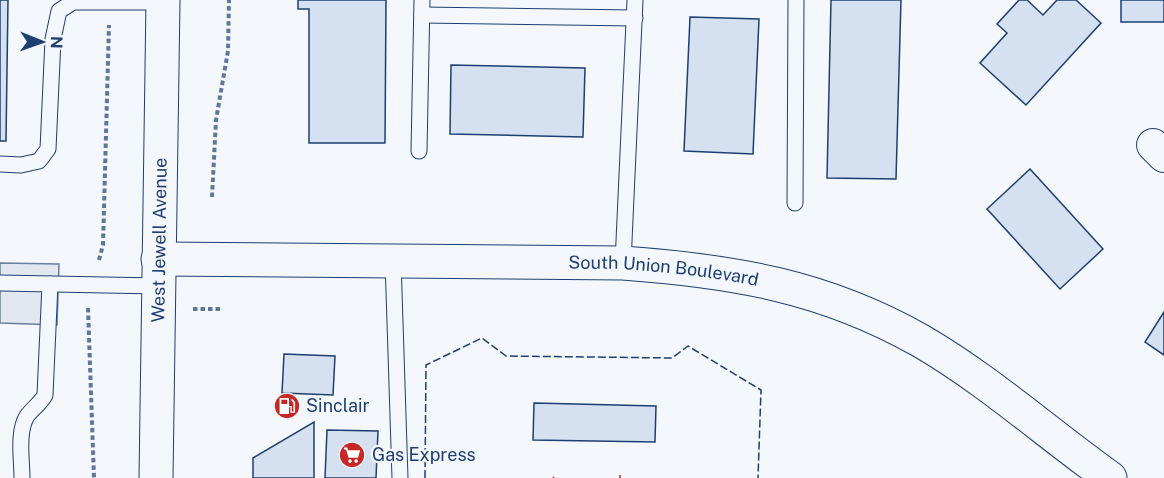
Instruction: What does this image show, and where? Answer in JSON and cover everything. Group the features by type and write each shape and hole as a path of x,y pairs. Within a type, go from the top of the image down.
{"main road":[{"name":"West Jewell Avenue","path":"156,478 163,1"},
{"name":"South Union Boulevard","path":"158,272 393,260 623,263 694,268 756,278 804,290 856,309 921,342 961,367 1110,478"}],"lane":[{"path":"623,263 636,0"},
{"path":"795,203 796,0"},
{"path":"0,164 21,165 39,161 48,149 53,39 60,11 73,3 163,1"},
{"path":"419,151 422,8 635,18"},
{"path":"393,260 400,478"},
{"path":"0,283 50,284 158,272"},
{"path":"22,478 22,430 27,416 39,406 45,395 50,284"}],"path":[{"path":"212,197 216,120 228,51 229,0"},
{"path":"103,245 109,1"},
{"path":"87,309 94,478"}],"shaded area":[{"path":"0,263 59,264 57,325 0,323"}],"building":[{"path":"0,0 8,0 6,141 0,141"},
{"path":"298,0 386,0 385,143 309,143 309,9 298,9"},
{"path":"831,0 901,0 896,179 827,178"},
{"path":"1019,0 1027,0 1043,15 1057,0 1076,0 1101,23 1026,105 980,63 1007,33 997,24"},
{"path":"1121,0 1164,0 1164,22 1121,22"},
{"path":"690,17 759,19 753,154 684,151"},
{"path":"451,65 585,68 583,137 450,134"},
{"path":"1030,169 1103,249 1060,289 987,209"},
{"path":"1164,312 1164,355 1145,342"},
{"path":"284,354 335,356 333,395 282,393"},
{"path":"534,403 656,406 655,442 533,440"},
{"path":"314,422 314,478 253,478 253,458"},
{"name":"Gas Express","path":"327,430 378,431 376,478 325,478"}],"fence":[{"path":"425,478 426,365 482,338 506,356 672,358 688,346 761,390 758,478"}],"place":[{"name":"Sinclair","path":"287,406"},
{"name":"Gas Express","path":"352,455"}]}
